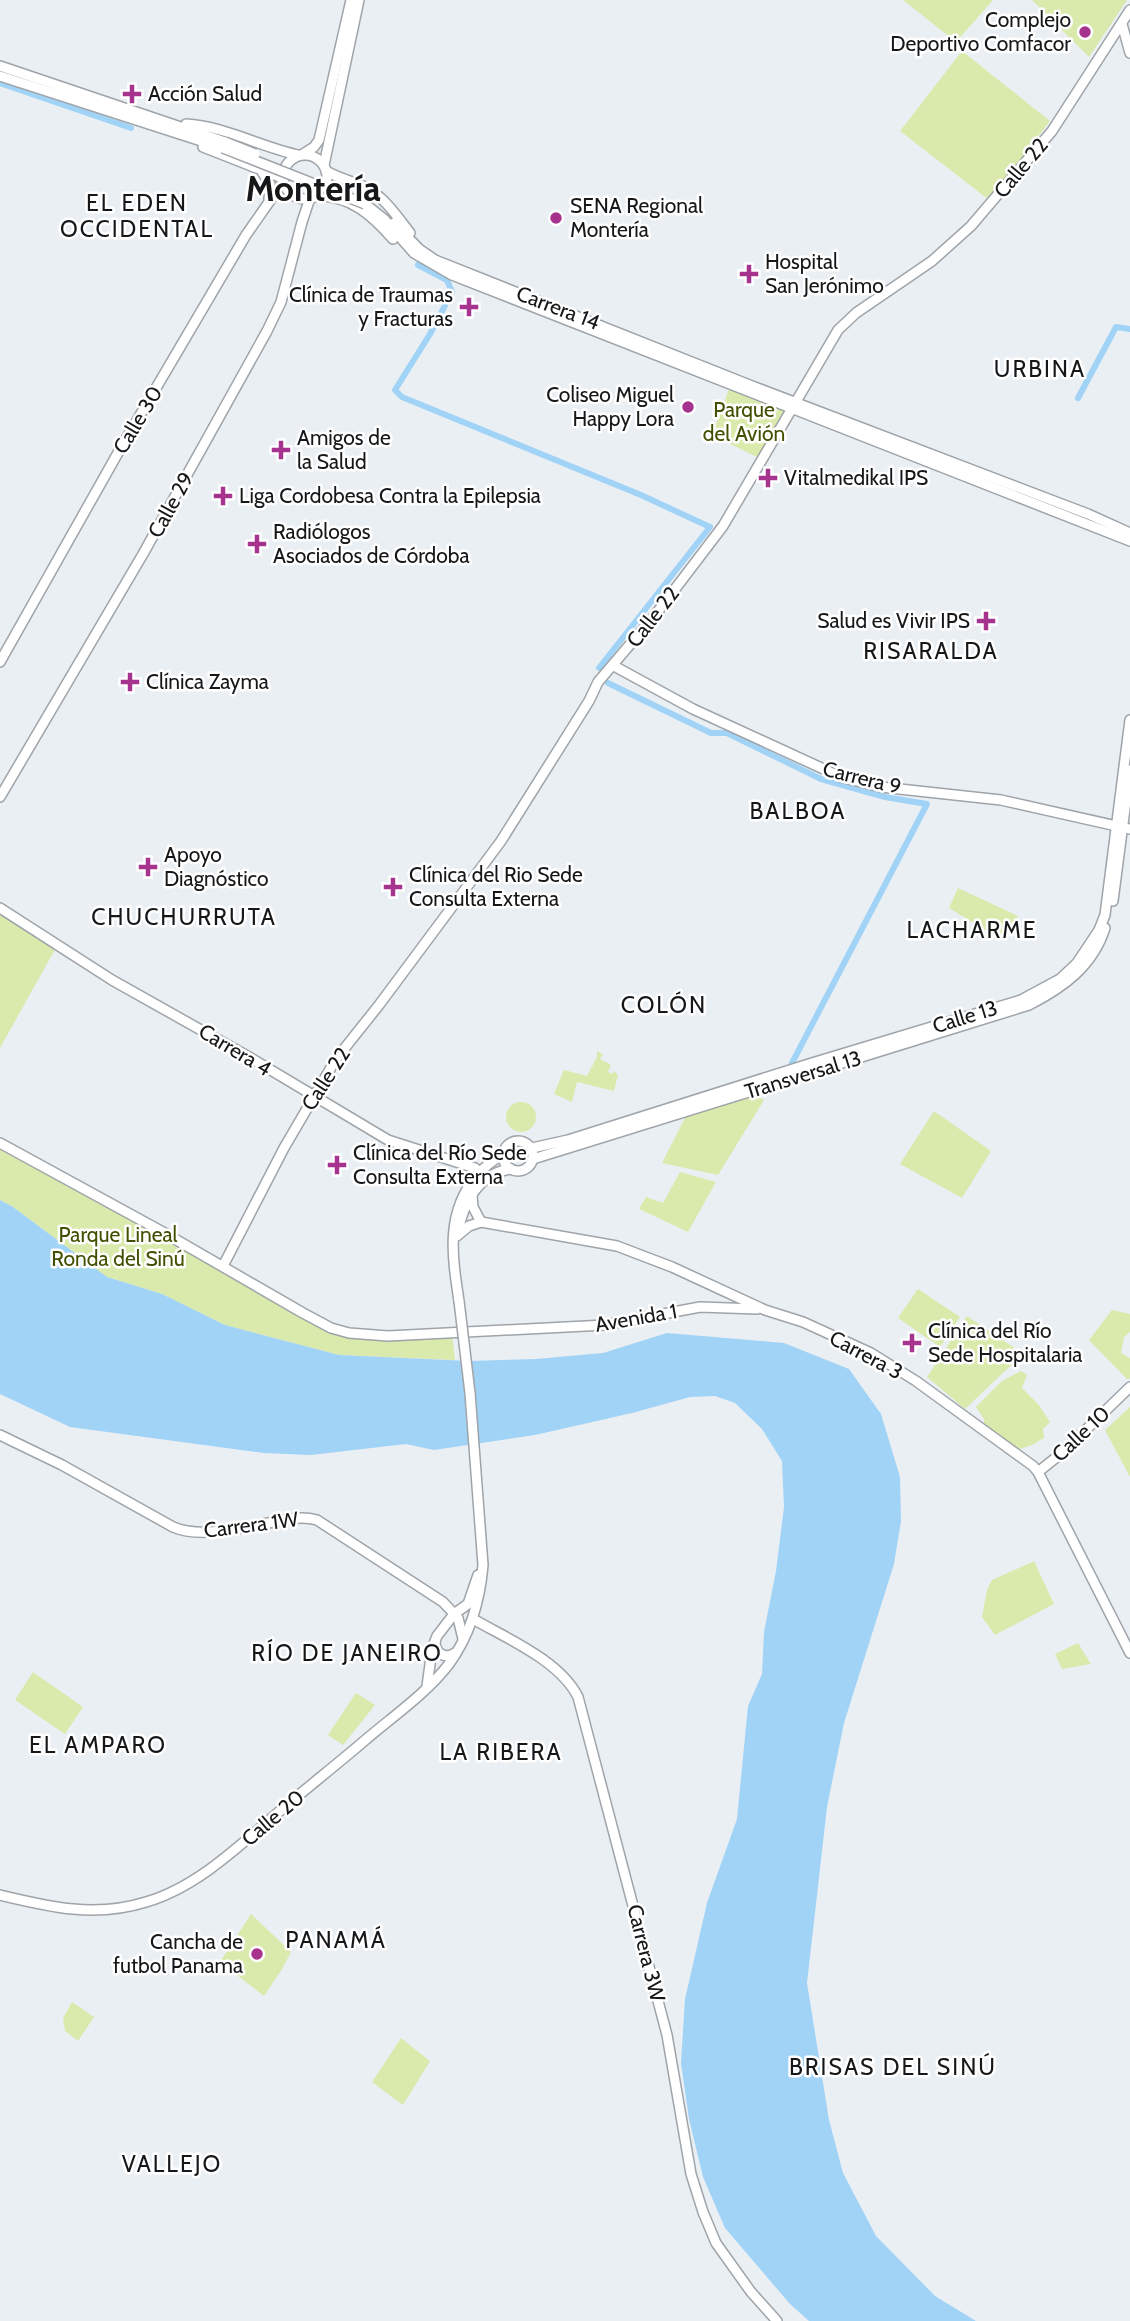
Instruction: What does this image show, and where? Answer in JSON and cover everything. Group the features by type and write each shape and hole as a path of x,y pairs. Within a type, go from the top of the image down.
{"street":[{"path":"283,180 288,162 314,148 318,140 351,0"},
{"path":"313,197 326,183 325,168 359,0"},
{"name":"Calle 22","path":"223,1266 284,1148 336,1059 501,841 589,701 598,682 614,666 723,526 838,330 845,322 942,253 971,226 1052,131 1120,30 1130,10"},
{"path":"1120,30 1130,53"},
{"name":"Carrera 14","path":"0,66 173,123 366,201 427,255 1130,541"},
{"name":"Carrera 14","path":"0,76 161,129 224,145"},
{"path":"173,123 201,125 268,148 315,157 325,168 374,193 397,215 427,255"},
{"path":"161,129 283,180 293,196 331,197 365,211 401,247 414,253"},
{"path":"260,169 270,184 269,201"},
{"name":"Calle 30","path":"0,662 119,451 283,180"},
{"name":"Calle 29","path":"0,797 143,554 261,342 281,302 302,222 313,197"},
{"name":"Carrera 14","path":"366,201 414,253 452,275 1076,510 1130,533"},
{"name":"Carrera 9","path":"614,666 693,709 841,777 881,787 1001,800 1123,828"},
{"name":"Calle 13","path":"532,1148 1021,1000 1047,987 1077,963 1099,930 1123,828 1130,720"},
{"name":"Calle 13","path":"1068,981 1087,965 1101,942 1115,892 1130,770"},
{"name":"Carrera 4","path":"0,908 112,980 249,1057 387,1140 475,1168 480,1172"},
{"name":"Transversal 13","path":"533,1159 1029,1005 1068,981"},
{"path":"516,1140 524,1141 532,1148 533,1159 524,1170 511,1169 491,1174 471,1195 463,1210 454,1264 452,1237 461,1199 480,1172 503,1153 508,1144 516,1140"},
{"name":"Avenida 1","path":"0,1143 303,1313 331,1328 349,1333 388,1336 605,1325 700,1307 765,1310"},
{"path":"503,1153 505,1162 511,1169"},
{"path":"457,1236 469,1226 481,1222 473,1207 471,1195"},
{"name":"Carrera 3","path":"481,1222 617,1246 765,1310 803,1322 870,1353 916,1381 1038,1472 1130,1653"},
{"name":"Calle 20","path":"0,1895 47,1907 98,1911 145,1903 183,1886 237,1848 427,1686 448,1665 473,1619 481,1592 483,1565 470,1393 454,1264"},
{"path":"722,1308 729,1300 725,1291"},
{"name":"Calle 10","path":"1038,1472 1128,1392"},
{"name":"Carrera 1W","path":"0,1435 185,1531 204,1533 296,1518 317,1520 443,1602 454,1614"},
{"name":"Calle 20","path":"468,1604 478,1573 481,1538"},
{"path":"427,1686 435,1641 446,1614 443,1602 468,1604"},
{"path":"443,1626 468,1604"},
{"path":"454,1614 460,1624 463,1641"},
{"name":"Carrera 3W","path":"473,1619 550,1664 573,1686 578,1697 667,2035 691,2174 702,2212 716,2243 751,2292 777,2321"},
{"path":"435,1641 437,1651 443,1656 451,1656 457,1652"}],"green space":[{"path":"903,0 993,0 956,42"},
{"name":"Complejo Deportivo Comfacor","path":"1032,0 1127,0 1089,57"},
{"path":"962,51 1050,121 989,200 900,131"},
{"name":"Parque del Avión","path":"729,389 788,412 759,458 712,435"},
{"path":"958,888 1018,916 1003,941 949,908"},
{"path":"0,911 57,946 0,1048"},
{"path":"597,1051 603,1054 600,1059 611,1065 608,1072 612,1074 614,1071 618,1075 614,1091 577,1082 572,1102 554,1094 564,1070 587,1076 597,1057"},
{"path":"754,1095 764,1100 718,1175 662,1163 686,1116"},
{"path":"521,1102 527,1103 535,1111 535,1123 527,1131 521,1132 515,1131 507,1123 506,1117 507,1111 515,1103"},
{"path":"934,1111 991,1151 962,1198 900,1164"},
{"name":"Parque Lineal Ronda del Sinú","path":"0,1146 327,1329 452,1334 455,1360 339,1355 225,1325 162,1294 107,1277 0,1200"},
{"path":"680,1172 716,1182 688,1232 639,1209 646,1197 663,1203"},
{"path":"918,1289 960,1317 940,1347 898,1318"},
{"path":"1112,1310 1130,1314 1130,1332 1124,1337 1121,1353 1130,1358 1128,1380 1089,1340"},
{"path":"967,1316 1023,1354 965,1409 927,1377"},
{"path":"1021,1371 1027,1375 1022,1388 1039,1405 1050,1422 1043,1429 1044,1438 1020,1449 984,1428 984,1419 976,1407 1002,1381"},
{"path":"1130,1407 1130,1477 1105,1430"},
{"path":"1034,1561 1054,1604 995,1635 982,1617 987,1590 992,1580"},
{"path":"1078,1643 1091,1664 1062,1669 1055,1654"},
{"path":"33,1672 83,1707 65,1734 15,1700"},
{"path":"356,1693 375,1705 343,1745 328,1735"},
{"name":"Cancha de futbol Panama","path":"251,1914 291,1952 264,1996 220,1962"},
{"path":"72,2002 94,2017 78,2041 65,2031 63,2018"},
{"path":"401,2038 430,2061 403,2105 372,2082"}],"water":[{"path":"0,1200 107,1277 162,1294 225,1325 339,1355 469,1361 536,1359 603,1353 667,1333 784,1343 849,1369 881,1414 900,1477 901,1521 894,1564 844,1723 827,1807 807,1983 829,2120 843,2173 876,2236 935,2296 976,2321 809,2321 790,2304 725,2228 703,2177 689,2119 681,2063 685,1999 707,1903 737,1819 748,1706 762,1674 764,1632 776,1571 784,1507 782,1461 762,1429 735,1403 715,1396 690,1397 535,1435 434,1450 406,1444 311,1455 264,1453 70,1427 0,1394"}],"waterway":[{"path":"0,83 131,128"},
{"path":"418,265 447,280 452,292 395,390 402,397 641,495 710,527 599,668"},
{"path":"1078,398 1116,327 1130,329"},
{"path":"608,683 711,733 727,733 821,779 885,797 927,804 792,1063"}],"place":[{"name":"Complejo Deportivo Comfacor","path":"1085,32"},
{"name":"Acción Salud","path":"132,94"},
{"name":"SENA Regional Montería","path":"556,218"},
{"name":"Hospital San Jerónimo","path":"749,274"},
{"name":"Clínica de Traumas y Fracturas","path":"469,307"},
{"name":"Coliseo Miguel Happy Lora","path":"688,407"},
{"name":"Amigos de la Salud","path":"281,450"},
{"name":"Vitalmedikal IPS","path":"768,478"},
{"name":"Liga Cordobesa Contra la Epilepsia","path":"223,496"},
{"name":"Radiólogos Asociados de Córdoba","path":"257,544"},
{"name":"Salud es Vivir IPS","path":"986,621"},
{"name":"Clínica Zayma","path":"130,682"},
{"name":"Apoyo Diagnóstico","path":"148,867"},
{"name":"Clínica del Rio Sede Consulta Externa","path":"393,887"},
{"name":"Clínica del Río Sede Consulta Externa","path":"337,1165"},
{"name":"Clínica del Río Sede Hospitalaria","path":"912,1343"},
{"name":"Cancha de futbol Panama","path":"257,1954"}],"district":[{"name":"Montería","path":"313,189"},
{"name":"EL EDEN OCCIDENTAL","path":"137,216"},
{"name":"URBINA","path":"1040,369"},
{"name":"RISARALDA","path":"931,651"},
{"name":"BALBOA","path":"798,811"},
{"name":"CHUCHURRUTA","path":"184,917"},
{"name":"LACHARME","path":"972,930"},
{"name":"COLÓN","path":"664,1005"},
{"name":"RÍO DE JANEIRO","path":"347,1653"},
{"name":"EL AMPARO","path":"98,1745"},
{"name":"LA RIBERA","path":"501,1752"},
{"name":"PANAMÁ","path":"336,1940"},
{"name":"BRISAS DEL SINÚ","path":"893,2067"},
{"name":"VALLEJO","path":"172,2164"}]}
